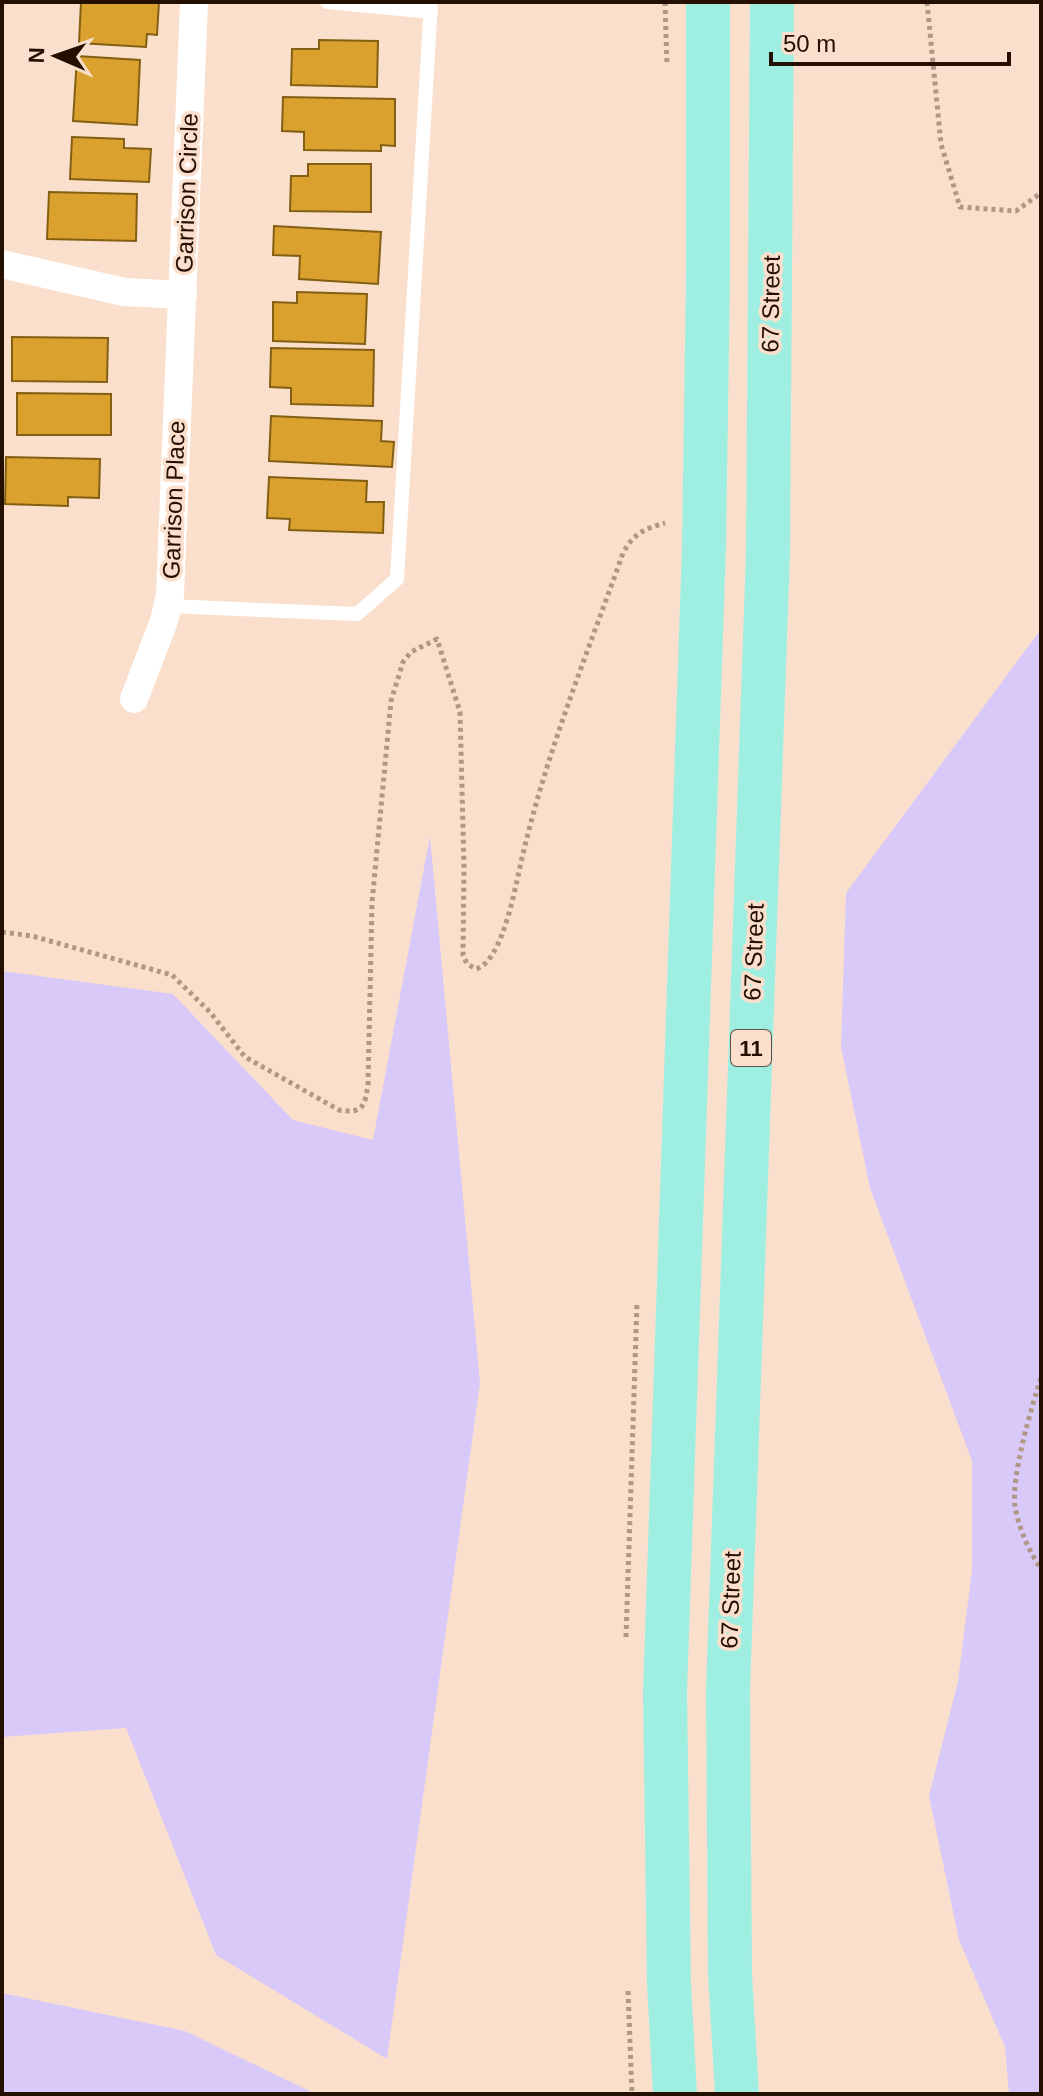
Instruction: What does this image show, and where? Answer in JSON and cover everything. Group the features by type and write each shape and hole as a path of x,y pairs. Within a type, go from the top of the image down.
{"main road":[{"path":"675,2094 669,1984 665,1692 704,546 708,2"},
{"name":"67 Street","path":"737,2094 730,1974 728,1691 768,553 772,2"}],"street":[{"name":"Garrison Circle","path":"2,264 124,292 183,295 194,2"},
{"name":"Garrison Place","path":"134,699 168,606 183,295"}],"lane":[{"path":"168,606 357,614 397,579 431,7 327,2"}],"path":[{"path":"927,2 941,144 960,207 1016,211 1041,193"},
{"path":"2,932 32,936 172,975 210,1012 245,1057 339,1110 360,1110 366,1099 368,1084 375,854 391,701 403,662 411,652 437,639 460,712 463,955 467,964 476,969 490,960 498,946 534,806 623,553 641,530 665,523"},
{"path":"1041,1378 1016,1474 1015,1506 1028,1546 1041,1569"}],"shaded area":[{"path":"1041,629 1041,2094 1009,2094 1005,2047 959,1940 929,1796 958,1681 972,1570 972,1461 870,1188 841,1047 846,893"},
{"path":"430,836 480,1383 387,2059 216,1955 126,1728 2,1737 2,971 173,994 293,1120 373,1140"},
{"path":"2,1993 185,2031 316,2094 2,2094"}],"building":[{"path":"81,2 159,2 157,35 147,34 146,47 79,43"},
{"path":"319,40 378,41 377,87 291,85 292,49 319,49"},
{"path":"77,56 140,60 137,125 73,121"},
{"path":"283,97 395,99 395,146 381,145 381,151 304,150 304,132 282,131"},
{"path":"72,137 124,139 124,148 151,149 149,182 70,179"},
{"path":"308,164 371,164 371,212 290,211 291,176 308,176"},
{"path":"49,192 137,194 136,241 47,239"},
{"path":"274,226 381,232 378,284 299,279 300,256 273,255"},
{"path":"297,292 367,294 365,344 273,341 273,302 297,303"},
{"path":"12,337 108,338 107,382 12,381"},
{"path":"271,348 374,350 373,406 291,404 291,388 270,387"},
{"path":"17,393 111,394 111,435 17,435"},
{"path":"271,416 382,421 381,441 394,442 392,467 269,461"},
{"path":"6,457 100,459 99,498 68,497 68,506 5,504"},
{"path":"269,477 367,481 366,502 384,502 383,533 289,530 290,519 267,518"}]}
